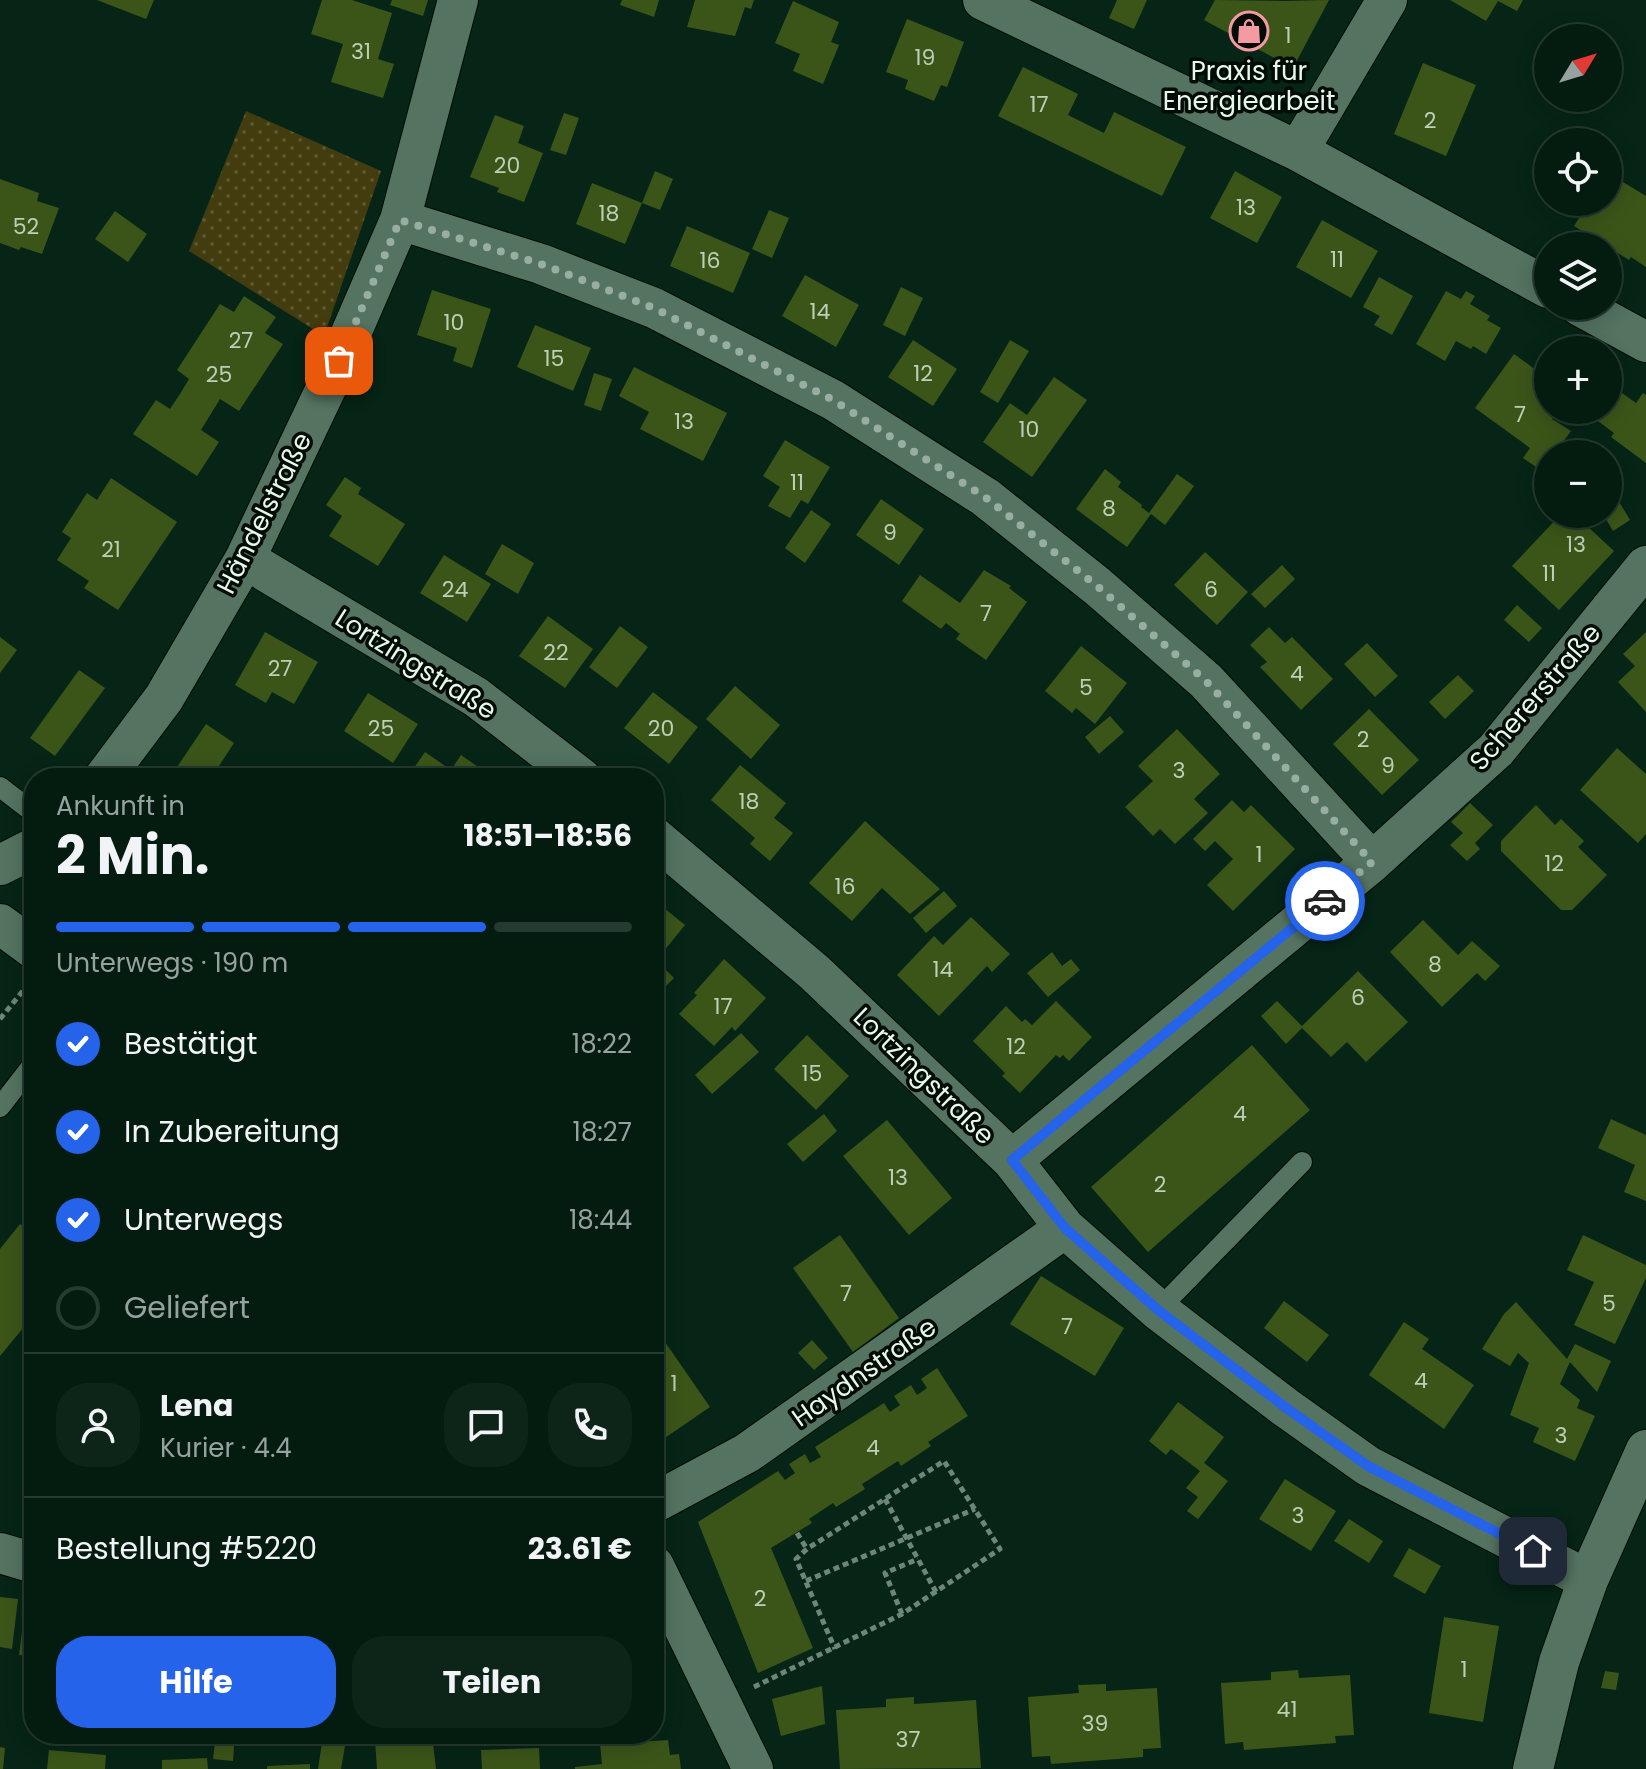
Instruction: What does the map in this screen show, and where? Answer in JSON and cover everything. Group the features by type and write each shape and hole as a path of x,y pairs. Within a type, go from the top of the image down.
{"street":[{"name":"Händelstraße","path":"112,768 164,698 245,559 339,361 400,220 458,0"},
{"path":"983,0 1298,151 1534,280"},
{"path":"1298,151 1387,0"},
{"path":"400,220 541,264 654,308 833,400 985,497 1097,586 1206,681 1372,862"},
{"path":"1606,320 1646,342"},
{"name":"Lortzingstraße","path":"245,559 476,697 568,768"},
{"name":"Schererstraße","path":"1012,1160 1372,862 1496,750 1646,566"},
{"name":"Lortzingstraße","path":"664,845 814,972 1012,1160 1065,1228 1158,1310 1368,1466 1588,1580"},
{"path":"0,865 24,853"},
{"path":"0,924 24,942"},
{"name":"Haydnstraße","path":"664,1498 747,1453 1065,1228"},
{"path":"1533,1769 1559,1662 1588,1580 1646,1450"},
{"path":"0,1553 24,1560"},
{"path":"664,1586 753,1769"}],"lane":[{"path":"0,787 24,805"},
{"path":"0,1107 24,1076"},
{"path":"1158,1310 1302,1162"}],"path":[{"path":"0,1019 24,989"},
{"path":"721,1703 835,1649 902,1614 1000,1549 944,1461 796,1559 835,1649"},
{"path":"885,1499 936,1592"},
{"path":"806,1581 975,1509"},
{"path":"797,1533 807,1549"},
{"path":"902,1614 885,1573 918,1559"}],"shaded area":[{"path":"246,111 381,171 324,336 189,251"}],"building":[{"path":"97,0 154,0 146,19"},
{"path":"322,0 352,0 392,13 378,59 394,64 383,98 331,82 343,44 311,34"},
{"path":"392,0 428,0 423,16 390,5"},
{"path":"622,0 659,0 654,17 620,5"},
{"path":"695,0 754,0 751,9 745,7 735,36 687,27"},
{"path":"1117,0 1147,0 1134,29 1109,18"},
{"path":"1215,0 1329,0 1293,68 1204,20"},
{"path":"1450,0 1523,0 1517,11 1498,1 1486,21"},
{"path":"793,1 839,22 831,42 839,45 823,84 793,71 800,54 775,43"},
{"path":"907,19 964,42 947,87 941,85 934,101 905,89 908,80 886,72"},
{"path":"1423,63 1476,85 1446,156 1394,134"},
{"path":"1023,67 1078,94 1068,115 1104,133 1114,112 1186,147 1162,196 998,116"},
{"path":"564,113 579,118 566,155 550,150"},
{"path":"495,115 524,126 518,143 543,153 524,202 470,177"},
{"path":"655,171 673,179 660,210 642,203"},
{"path":"1235,171 1282,197 1257,243 1210,218"},
{"path":"0,179 39,193 37,201 59,208 42,254 0,243"},
{"path":"1622,181 1646,196 1646,267 1631,257 1629,260 1622,256 1622,232 1584,232 1574,226 1580,216 1622,216"},
{"path":"592,183 642,203 625,244 576,224"},
{"path":"769,210 789,218 772,258 752,249"},
{"path":"115,211 147,234 128,262 95,239"},
{"path":"1322,220 1378,251 1351,298 1296,267"},
{"path":"687,226 750,253 733,293 670,266"},
{"path":"805,275 859,305 836,347 782,316"},
{"path":"1379,277 1413,296 1392,335 1374,325 1380,316 1363,307"},
{"path":"901,287 923,298 905,336 883,325"},
{"path":"432,290 491,309 472,368 453,361 457,348 417,335"},
{"path":"1446,291 1461,299 1466,291 1475,296 1470,304 1490,316 1487,320 1501,328 1486,354 1456,341 1445,361 1416,344"},
{"path":"244,296 276,317 265,333 283,344 239,411 220,399 201,430 219,442 197,476 133,434 156,400 170,409 189,379 177,370 220,304 234,312"},
{"path":"535,325 591,348 573,391 517,367"},
{"path":"913,340 957,369 933,406 888,377"},
{"path":"1010,340 1029,351 998,403 980,392"},
{"path":"1514,354 1534,369 1534,424 1560,424 1571,431 1564,440 1534,440 1534,466 1523,458 1530,448 1475,408"},
{"path":"634,367 727,413 703,461 640,429 649,412 619,396"},
{"path":"594,373 612,379 601,411 584,405"},
{"path":"1054,377 1087,400 1032,477 983,442 1010,403 1027,415"},
{"path":"1622,393 1636,403 1643,393 1646,395 1646,463 1622,445 1622,440 1611,437 1614,433 1602,424 1622,424"},
{"path":"785,440 830,467 808,504 801,500 790,518 768,506 780,487 763,476"},
{"path":"1105,469 1121,482 1118,487 1149,513 1177,474 1194,486 1165,525 1151,514 1127,547 1076,509"},
{"path":"345,477 361,488 358,494 405,524 378,566 329,536 342,516 326,505"},
{"path":"111,478 177,522 118,610 84,588 89,581 57,560 71,538 62,532 87,493 97,500"},
{"path":"881,499 924,529 899,565 856,535"},
{"path":"1622,507 1630,520 1622,525"},
{"path":"811,510 831,524 805,563 785,548"},
{"path":"1548,528 1589,528 1614,551 1559,610 1512,566"},
{"path":"502,544 534,563 518,594 485,574"},
{"path":"1205,552 1248,592 1217,625 1174,585"},
{"path":"444,555 491,584 467,622 420,593"},
{"path":"1282,565 1295,579 1265,608 1251,594"},
{"path":"984,570 1011,586 1009,588 1027,602 986,660 956,639 960,634 946,623 941,629 902,601 920,575 960,603"},
{"path":"1517,605 1542,628 1529,642 1504,620"},
{"path":"548,616 593,649 565,688 519,656"},
{"path":"620,626 648,647 617,688 589,667"},
{"path":"1269,627 1285,643 1292,637 1333,679 1301,710 1260,667 1267,662 1250,645"},
{"path":"265,632 318,662 294,704 272,692 266,703 235,685"},
{"path":"1646,632 1646,712 1618,682 1635,666 1623,654"},
{"path":"0,637 17,650 0,673"},
{"path":"1367,643 1398,676 1375,697 1344,664"},
{"path":"1081,646 1127,683 1095,724 1076,708 1072,713 1045,691"},
{"path":"79,670 105,688 55,756 30,738"},
{"path":"1458,675 1474,691 1445,719 1429,702"},
{"path":"735,686 780,725 751,759 706,719"},
{"path":"653,692 698,727 669,764 624,728"},
{"path":"368,693 418,724 393,763 344,731"},
{"path":"1369,709 1419,760 1382,795 1333,744"},
{"path":"1110,716 1124,732 1099,754 1085,737"},
{"path":"206,724 234,743 218,768 176,768"},
{"path":"1177,729 1220,774 1194,799 1208,813 1175,844 1160,829 1153,836 1125,807 1153,781 1138,766"},
{"path":"1617,748 1646,774 1646,834 1638,843 1580,790"},
{"path":"425,752 448,768 414,768"},
{"path":"461,755 480,768 452,768"},
{"path":"740,765 786,803 774,818 793,833 770,861 750,844 755,838 711,800"},
{"path":"1232,800 1244,812 1251,805 1295,849 1233,911 1207,885 1233,859 1215,841 1205,851 1193,839"},
{"path":"1470,803 1493,825 1475,843 1480,849 1467,861 1450,845 1463,833 1451,822"},
{"path":"1536,805 1555,825 1561,819 1584,841 1578,847 1607,875 1572,910 1561,910 1501,851 1501,841"},
{"path":"865,821 940,889 910,914 882,888 852,921 809,883"},
{"path":"944,891 957,906 926,933 913,918"},
{"path":"664,908 685,925 664,951"},
{"path":"971,917 1010,954 992,972 987,966 939,1016 897,975 934,936 943,945"},
{"path":"1423,920 1458,955 1472,941 1500,966 1485,981 1477,973 1442,1007 1390,952"},
{"path":"1052,952 1062,966 1071,959 1080,970 1048,997 1027,973"},
{"path":"724,959 766,998 735,1031 732,1027 714,1046 679,1014"},
{"path":"664,968 674,978 664,988"},
{"path":"1358,971 1408,1022 1366,1062 1347,1042 1331,1057 1302,1028 1286,1044 1261,1016 1277,1001 1302,1026"},
{"path":"1056,1001 1092,1037 1069,1061 1063,1055 1060,1058 1056,1055 1020,1093 973,1041 1006,1006 1022,1022 1025,1019 1032,1025"},
{"path":"741,1033 759,1052 712,1094 695,1075"},
{"path":"807,1035 849,1076 816,1110 774,1069"},
{"path":"1252,1045 1310,1110 1148,1252 1091,1187"},
{"path":"824,1114 837,1131 803,1162 787,1144"},
{"path":"1611,1119 1646,1135 1646,1201 1624,1192 1635,1165 1598,1148"},
{"path":"887,1120 952,1198 909,1235 843,1156"},
{"path":"20,1224 24,1227 24,1327 0,1356 0,1249"},
{"path":"840,1235 899,1318 853,1352 793,1268"},
{"path":"1583,1235 1646,1265 1646,1278 1615,1344 1574,1325 1594,1282 1567,1270"},
{"path":"1041,1276 1124,1328 1095,1376 1010,1324"},
{"path":"1284,1301 1329,1335 1307,1362 1264,1328"},
{"path":"1516,1302 1567,1359 1575,1344 1611,1361 1597,1392 1570,1362 1560,1384 1580,1400 1577,1408 1595,1416 1575,1461 1533,1442 1539,1428 1510,1415 1529,1363 1518,1353 1510,1366 1482,1349 1504,1314"},
{"path":"1404,1322 1429,1339 1422,1349 1474,1385 1444,1429 1369,1375"},
{"path":"664,1340 710,1407 664,1439"},
{"path":"812,1340 828,1358 814,1370 798,1353"},
{"path":"937,1368 968,1416 928,1442 931,1446 901,1466 898,1461 862,1484 865,1489 836,1507 833,1503 809,1519 812,1523 771,1548 813,1648 758,1673 698,1522 778,1471 785,1480 795,1473 789,1464 805,1454 810,1463 821,1457 815,1447 884,1403 890,1412 900,1405 894,1396 911,1385 917,1395 927,1388 921,1379"},
{"path":"1178,1402 1224,1437 1204,1463 1228,1481 1198,1519 1187,1511 1198,1497 1186,1488 1200,1471 1171,1449 1166,1455 1149,1441"},
{"path":"1285,1479 1336,1511 1311,1551 1259,1519"},
{"path":"1349,1519 1383,1541 1369,1563 1334,1541"},
{"path":"1409,1548 1441,1566 1425,1594 1393,1576"},
{"path":"0,1597 18,1599 12,1649 0,1647"},
{"path":"1444,1617 1499,1626 1483,1722 1429,1713"},
{"path":"23,1624 24,1624 24,1655 19,1655"},
{"path":"1298,1670 1299,1678 1350,1675 1354,1735 1335,1736 1336,1743 1244,1750 1243,1742 1225,1744 1221,1683 1271,1680 1271,1672"},
{"path":"1605,1671 1619,1673 1616,1690 1601,1688"},
{"path":"1106,1684 1106,1691 1157,1688 1161,1748 1143,1749 1143,1757 1051,1764 1050,1756 1032,1757 1028,1697 1079,1693 1078,1685"},
{"path":"822,1686 825,1724 781,1736 772,1699"},
{"path":"914,1697 914,1704 976,1700 981,1768 840,1769 836,1710 886,1707 886,1699"},
{"path":"664,1740 668,1740 670,1755 679,1754 681,1769 575,1769 602,1764 600,1744 664,1744"},
{"path":"215,1744 234,1744 233,1761 213,1759"},
{"path":"322,1744 345,1744 341,1769 318,1769"},
{"path":"375,1744 433,1744 436,1769 377,1769"},
{"path":"0,1747 5,1748 3,1769 0,1769"},
{"path":"539,1748 540,1769 482,1769 481,1750"},
{"path":"49,1750 106,1755 105,1769 47,1769"},
{"path":"207,1758 208,1769 162,1769 162,1760"},
{"path":"310,1764 310,1769 267,1769 267,1766"}],"way so far":[{"path":"339,361 400,220 541,264 654,308 833,400 985,497 1097,586 1206,681 1372,862 1325,901"}],"place":[{"name":"Praxis für Energiearbeit","path":"1249,31"}],"route":[{"path":"1325,901 1012,1160 1065,1228 1158,1310 1285,1407 1368,1466 1533,1551"}]}
